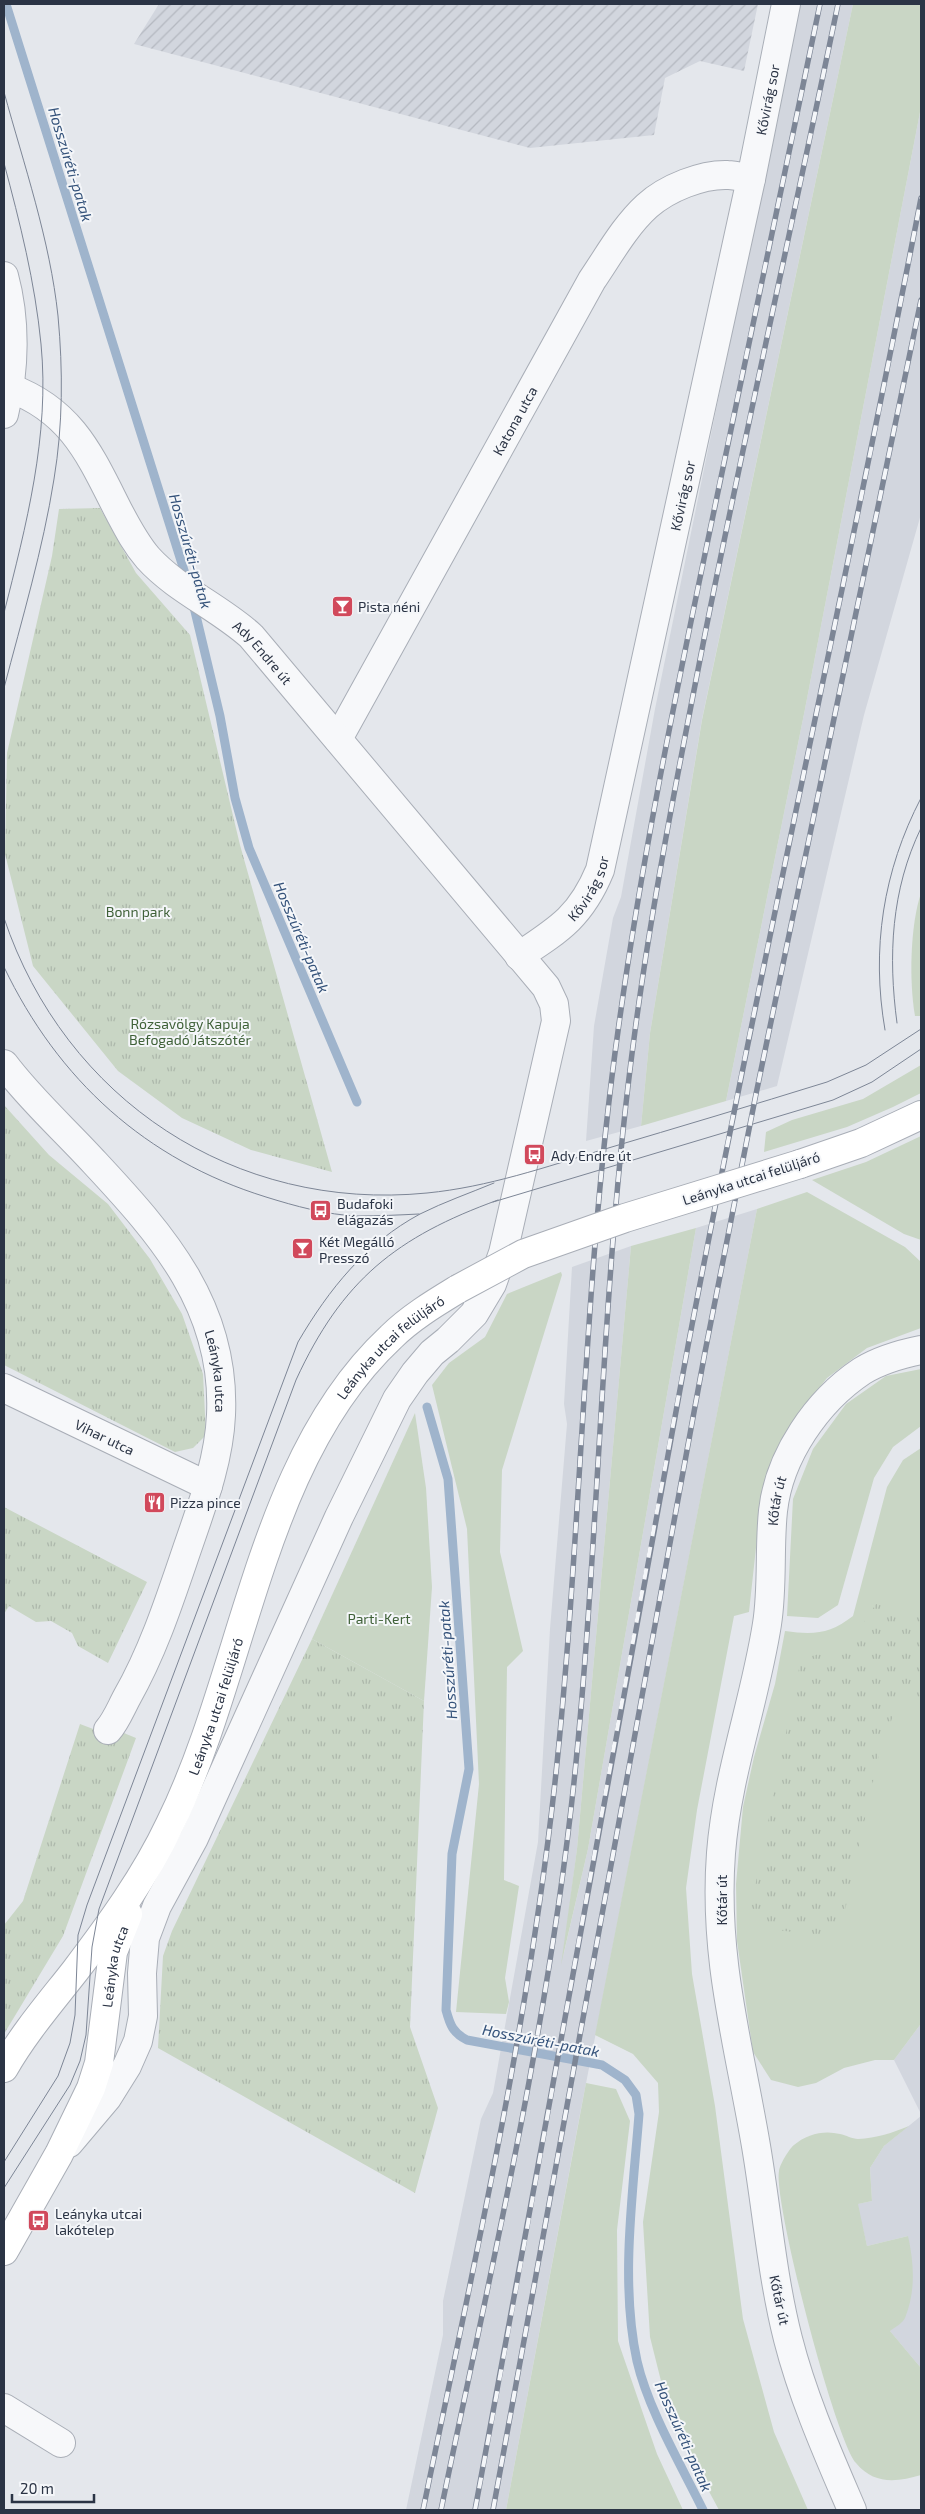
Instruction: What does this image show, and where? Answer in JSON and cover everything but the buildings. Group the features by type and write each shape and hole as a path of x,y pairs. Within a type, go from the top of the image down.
{"main road":[{"name":"Leányka utcai felüljáró","path":"144,1873 171,1824 202,1747 272,1536 300,1468 327,1416 354,1377 391,1336 458,1289 524,1254 625,1218 800,1164 860,1143 921,1115"},
{"name":"Leányka utca","path":"4,2251 58,2154 91,2088 99,2063 113,1952 144,1873"},
{"name":"Leányka utca","path":"4,2068 17,2046 76,1969 144,1873"}],"street":[{"name":"Kővirág sor","path":"519,956 549,937 575,916 590,894 600,870 751,179 786,4"},
{"name":"Katona utca","path":"338,739 592,280 621,237 648,206 672,189 716,175 731,174 751,179"},
{"name":"Ady Endre út","path":"4,276 13,349 6,397 42,403 80,439 136,543 171,579 219,610 251,636 546,987 554,1004 556,1021 502,1252 492,1284 474,1314 432,1353 415,1372 397,1399 380,1433 339,1517 194,1838 157,1906 145,1938 141,2025 138,2041 127,2066 107,2098 58,2154"},
{"name":"Leányka utca","path":"4,1064 25,1092 95,1162 158,1234 188,1276 208,1323 221,1375 221,1416 208,1486 157,1637 144,1666 108,1730"},
{"name":"Kőtár út","path":"852,2510 816,2426 788,2341 775,2278 756,2145 728,2000 721,1952 721,1852 728,1800 759,1667 767,1621 773,1509 780,1479 792,1450 811,1420 831,1396 863,1371 896,1355 921,1350"},
{"name":"Vihar utca","path":"4,1388 208,1486"},
{"path":"4,2408 61,2443"}],"shaded area":[{"path":"159,4 758,4 744,71 700,61 665,78 654,135 530,148 134,44"},
{"path":"799,4 853,4 702,719 650,1033 641,1126 586,1141 594,1026 613,918 621,897 655,709"},
{"path":"921,107 921,514 864,715 777,1086 726,1101 805,709"},
{"path":"757,1209 580,2114 506,2510 406,2510 443,2335 443,2301 481,2119 493,2093 538,1842 550,1629 567,1424 564,1404 572,1267 631,1246 577,1849 563,1957 588,1849 696,1228"},
{"path":"921,2019 921,2114 894,2060 920,2025"},
{"path":"921,2116 921,2368 890,2331 908,2236 867,2246 857,2204 872,2201 870,2168 884,2146"}],"green space":[{"path":"853,4 921,4 921,107 805,709 726,1101 641,1126 650,1033 702,720"},
{"name":"Bonn park","path":"100,508 136,573 190,635 240,845 332,1172 251,1150 182,1118 118,1071 33,966 5,854 7,753 52,556 59,509"},
{"path":"921,893 921,1016 915,1016 911,971 915,921"},
{"path":"921,1065 921,1093 847,1127 764,1152 766,1132 792,1120 863,1099"},
{"path":"4,1105 49,1155 108,1204 150,1259 182,1314 203,1374 206,1435 193,1448 175,1452 4,1365"},
{"path":"921,1136 921,1240 904,1234 812,1180 866,1162"},
{"path":"807,1192 905,1247 921,1262 921,1328 867,1348 827,1378 793,1421 773,1458 760,1511 749,1612 734,1616 697,1810 686,1888 692,1974 715,2106 743,2319 774,2432 808,2510 719,2510 671,2421 650,2337 643,2222 659,2112 658,2083 633,2054 595,2035 757,1209"},
{"path":"696,1228 588,1849 561,1965 577,1849 631,1246"},
{"path":"561,1272 562,1275 502,1470 500,1552 523,1651 507,1667 504,1880 519,1886 505,1978 509,2002 506,2014 456,2012 479,1784 467,1529 432,1385 449,1363 485,1337 507,1294"},
{"path":"921,1369 921,1426 893,1447 874,1478 838,1605 818,1618 787,1616 793,1499 813,1449 846,1404 886,1376"},
{"name":"Parti-Kert","path":"415,1413 426,1488 432,1587 424,1701 312,1639"},
{"path":"921,1448 920,2025 894,2060 875,2060 844,2068 816,2083 798,2087 771,2080 753,2052 737,1941 736,1884 743,1807 754,1757 775,1684 785,1631 821,1632 845,1622 853,1616 887,1487 903,1460"},
{"path":"4,1507 147,1582 108,1663 78,1646 72,1633 51,1621 36,1622 9,1606 4,1614"},
{"path":"876,1604 921,1617 921,1643 918,1651 921,1652 921,1702 901,1695 880,1750 839,1938 747,1926 801,1659 848,1646"},
{"path":"312,1639 424,1701 410,2027 438,2108 415,2193 158,2048 163,1956 172,1931"},
{"path":"80,1724 109,1735 114,1729 136,1738 63,1936 4,2034 4,1925 23,1901"},
{"path":"586,2083 616,2089 630,2121 617,2230 618,2341 657,2454 683,2510 506,2510"},
{"path":"909,2126 884,2146 870,2168 872,2201 858,2204 867,2246 908,2236 912,2256 913,2277 909,2308 904,2320 890,2331 921,2368 921,2475 886,2480 870,2475 856,2463 846,2445 834,2411 795,2270 780,2191 779,2171 787,2153 792,2147 810,2136 828,2132 856,2139 884,2135"}],"waterway":[{"name":"Hosszúréti-patak","path":"6,4 188,583"},
{"name":"Hosszúréti-patak","path":"193,603 220,716 235,798 249,848 357,1102"},
{"name":"Hosszúréti-patak","path":"427,1407 448,1479 469,1769 452,1854 446,2010 453,2028 467,2040 602,2065 625,2080 636,2095 639,2114 629,2238 629,2301 632,2331 637,2361 649,2398 666,2437 703,2510"}],"tram line":[{"path":"4,92 43,231 54,288 61,357 61,418 57,459 32,584 4,688"},
{"path":"4,163 31,275 41,344 43,378 42,412 34,480 28,514 4,613"},
{"path":"885,1030 879,970 880,940 884,911 889,882 897,854 921,798"},
{"path":"897,1023 893,973 894,924 903,875 921,828"},
{"path":"4,918 32,983 69,1040 114,1090 166,1131 225,1162 288,1184 356,1194 427,1193 450,1190 495,1181 539,1169 827,1082 866,1065 921,1029"},
{"path":"4,967 26,1008 51,1045 79,1080 110,1110 145,1138 182,1161 223,1181 266,1197 311,1210 358,1216 419,1214"},
{"path":"493,1202 833,1100 872,1082 921,1049"},
{"path":"4,2162 58,2076 70,2043 75,2015 78,1935 87,1905 298,1342 310,1322 350,1269 383,1239 420,1214 494,1183"},
{"path":"4,2188 70,2085 80,2061 86,2035 92,1947 99,1909 296,1380 314,1345 333,1315 353,1289 376,1266 401,1247 430,1230 462,1214 498,1200"}],"railway":[{"path":"423,2510 498,2148 515,2056 544,1874 564,1688 597,1218 606,1125 618,1031 646,851 719,485 820,4"},
{"path":"441,2510 534,2056 563,1874 583,1688 615,1218 635,1031 650,930 706,629 838,4"},
{"path":"475,2510 688,1346 921,198"},
{"path":"493,2510 705,1352 756,1094 921,300"}],"place":[{"name":"Pista néni","path":"342,606"},
{"name":"Ady Endre út","path":"535,1155"},
{"name":"Budafoki elágazás","path":"321,1211"},
{"name":"Két Megálló Presszó","path":"303,1249"},
{"name":"Pizza pince","path":"154,1502"},
{"name":"Leányka utcai lakótelep","path":"39,2221"}],"park label":[{"name":"Rózsavölgy Kapuja Befogadó Játszótér","path":"190,1032"}]}
